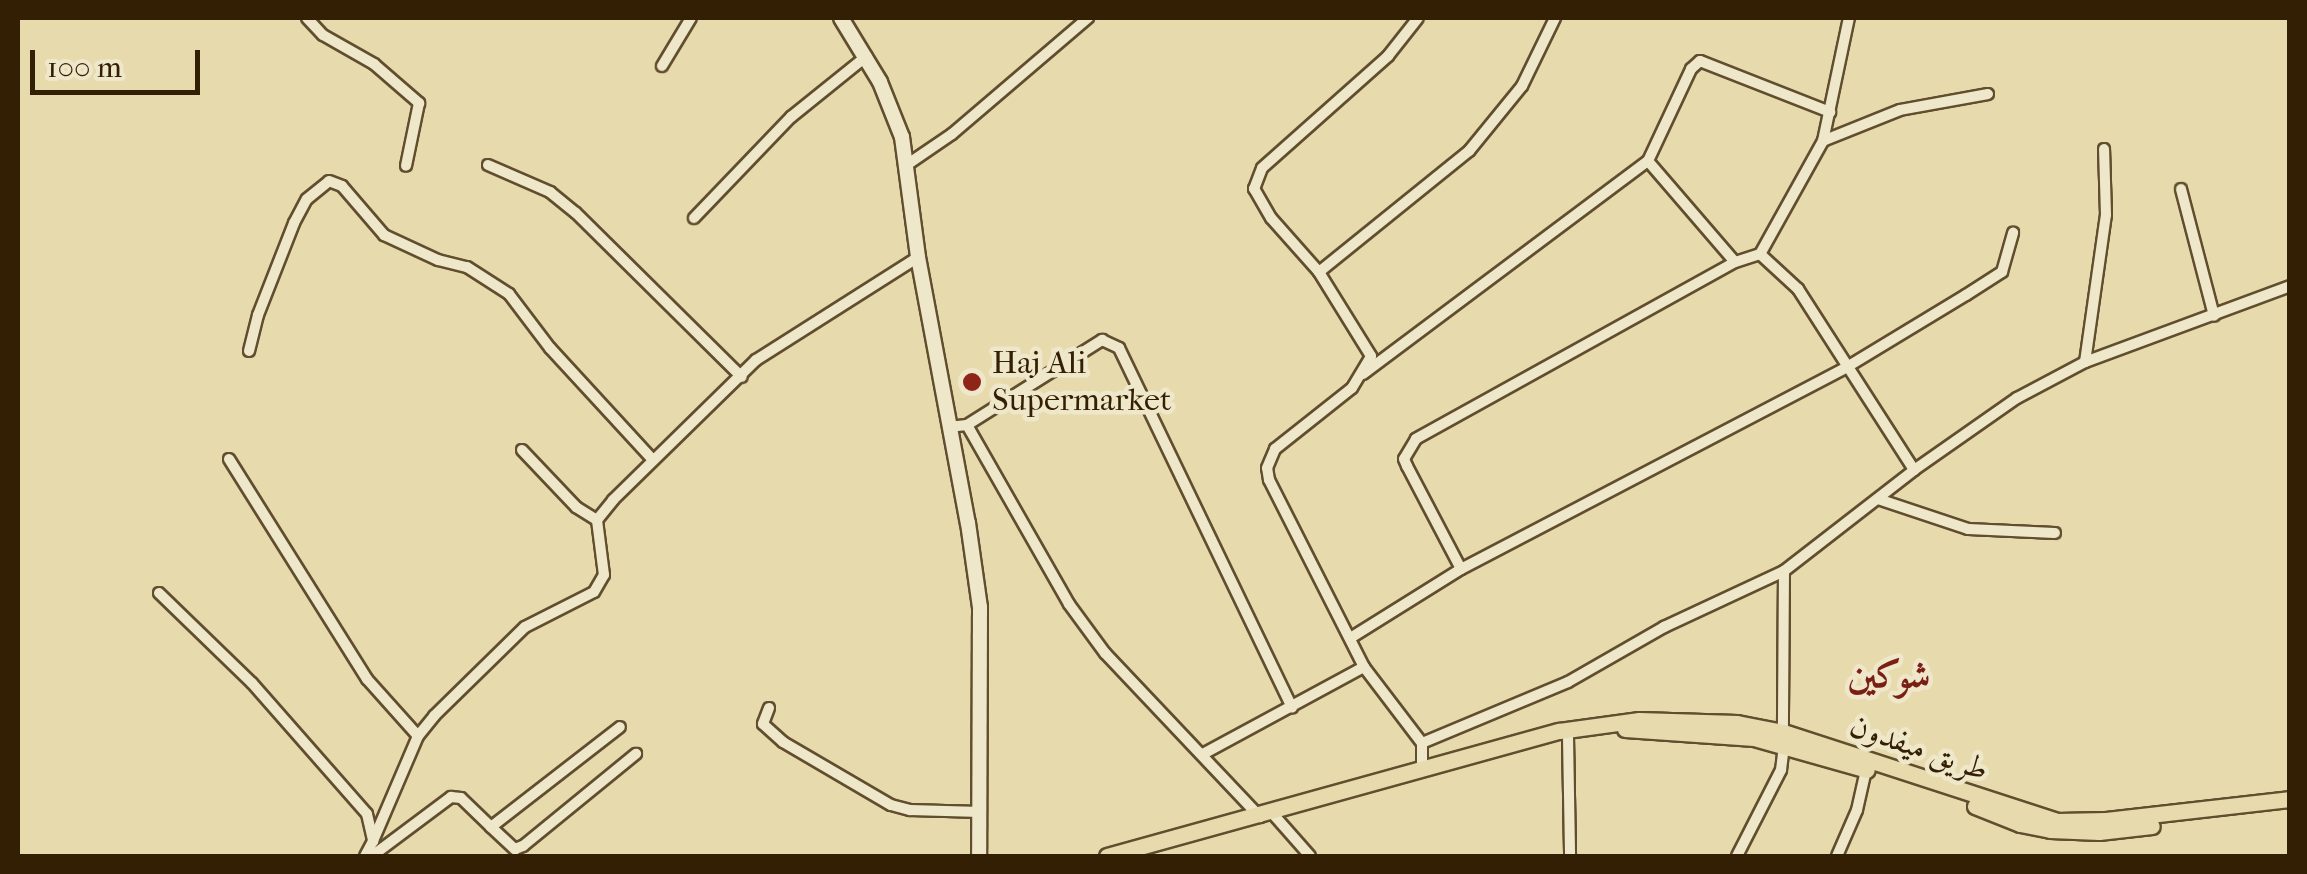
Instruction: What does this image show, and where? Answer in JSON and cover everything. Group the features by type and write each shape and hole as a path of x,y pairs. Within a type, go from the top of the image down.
{"main road":[{"name":"طريق ميفدون","path":"1107,856 1559,731 1639,720 1737,723 2058,821 2106,820 2290,800"},
{"name":"طريق ميفدون","path":"1532,741 1644,730 1783,738 2020,824 2062,831 2099,832 2290,809"}],"street":[{"path":"307,18 323,35 374,64 419,102 406,166"},
{"path":"662,66 692,18"},
{"path":"842,18 867,56 894,112 908,164 918,257 980,607 979,856"},
{"path":"908,164 952,134 1088,18"},
{"path":"1418,18 1388,56 1262,168 1254,190 1261,204 1319,272 1371,356 1342,398 1275,448 1267,468 1269,480 1364,667 1422,743 1422,768"},
{"path":"1319,272 1469,150 1522,86 1556,18"},
{"path":"1461,569 1404,459 1416,438 1735,262 1760,254 1823,141 1848,18"},
{"path":"694,218 791,116 867,56"},
{"path":"1360,376 1648,161 1691,69 1700,61 1830,112"},
{"path":"1823,141 1900,110 1988,94"},
{"path":"2086,362 2106,215 2104,149"},
{"path":"1648,161 1735,262"},
{"path":"488,165 550,192 576,213 742,378"},
{"path":"249,350 264,295 294,223 307,199 329,181 342,186 384,236 438,260 467,266 509,294 550,348 653,460"},
{"path":"2181,189 2214,316"},
{"path":"1352,638 1461,569 1847,367 2002,272 2014,233"},
{"path":"1760,254 1798,289 1914,470"},
{"path":"597,520 697,414 785,338 918,257"},
{"path":"1422,743 1568,682 1664,627 1784,571 1914,470 2018,398 2086,362 2290,286"},
{"path":"948,427 967,425 1102,340 1118,348 1292,707"},
{"path":"967,425 1070,604 1106,654 1310,856"},
{"path":"522,450 576,508 597,520"},
{"path":"229,459 368,679 418,736"},
{"path":"1878,499 1968,529 2056,533"},
{"path":"369,856 418,736 481,667 526,627 590,596 604,575 597,520"},
{"path":"1737,856 1781,770 1784,571"},
{"path":"159,593 252,683 320,759 367,814 373,841"},
{"path":"1203,754 1364,667"},
{"path":"769,708 763,724 782,742 891,805 910,810 980,812"},
{"path":"490,827 620,727"},
{"path":"1568,737 1570,856"},
{"path":"369,856 451,797 461,798 515,849 523,846 636,754"},
{"path":"1837,856 1857,810 1866,770"},
{"path":"980,812 988,856"}],"place":[{"name":"Haj Ali Supermarket","path":"972,382"}],"district":[{"name":"شوكين","path":"1889,675"}]}
